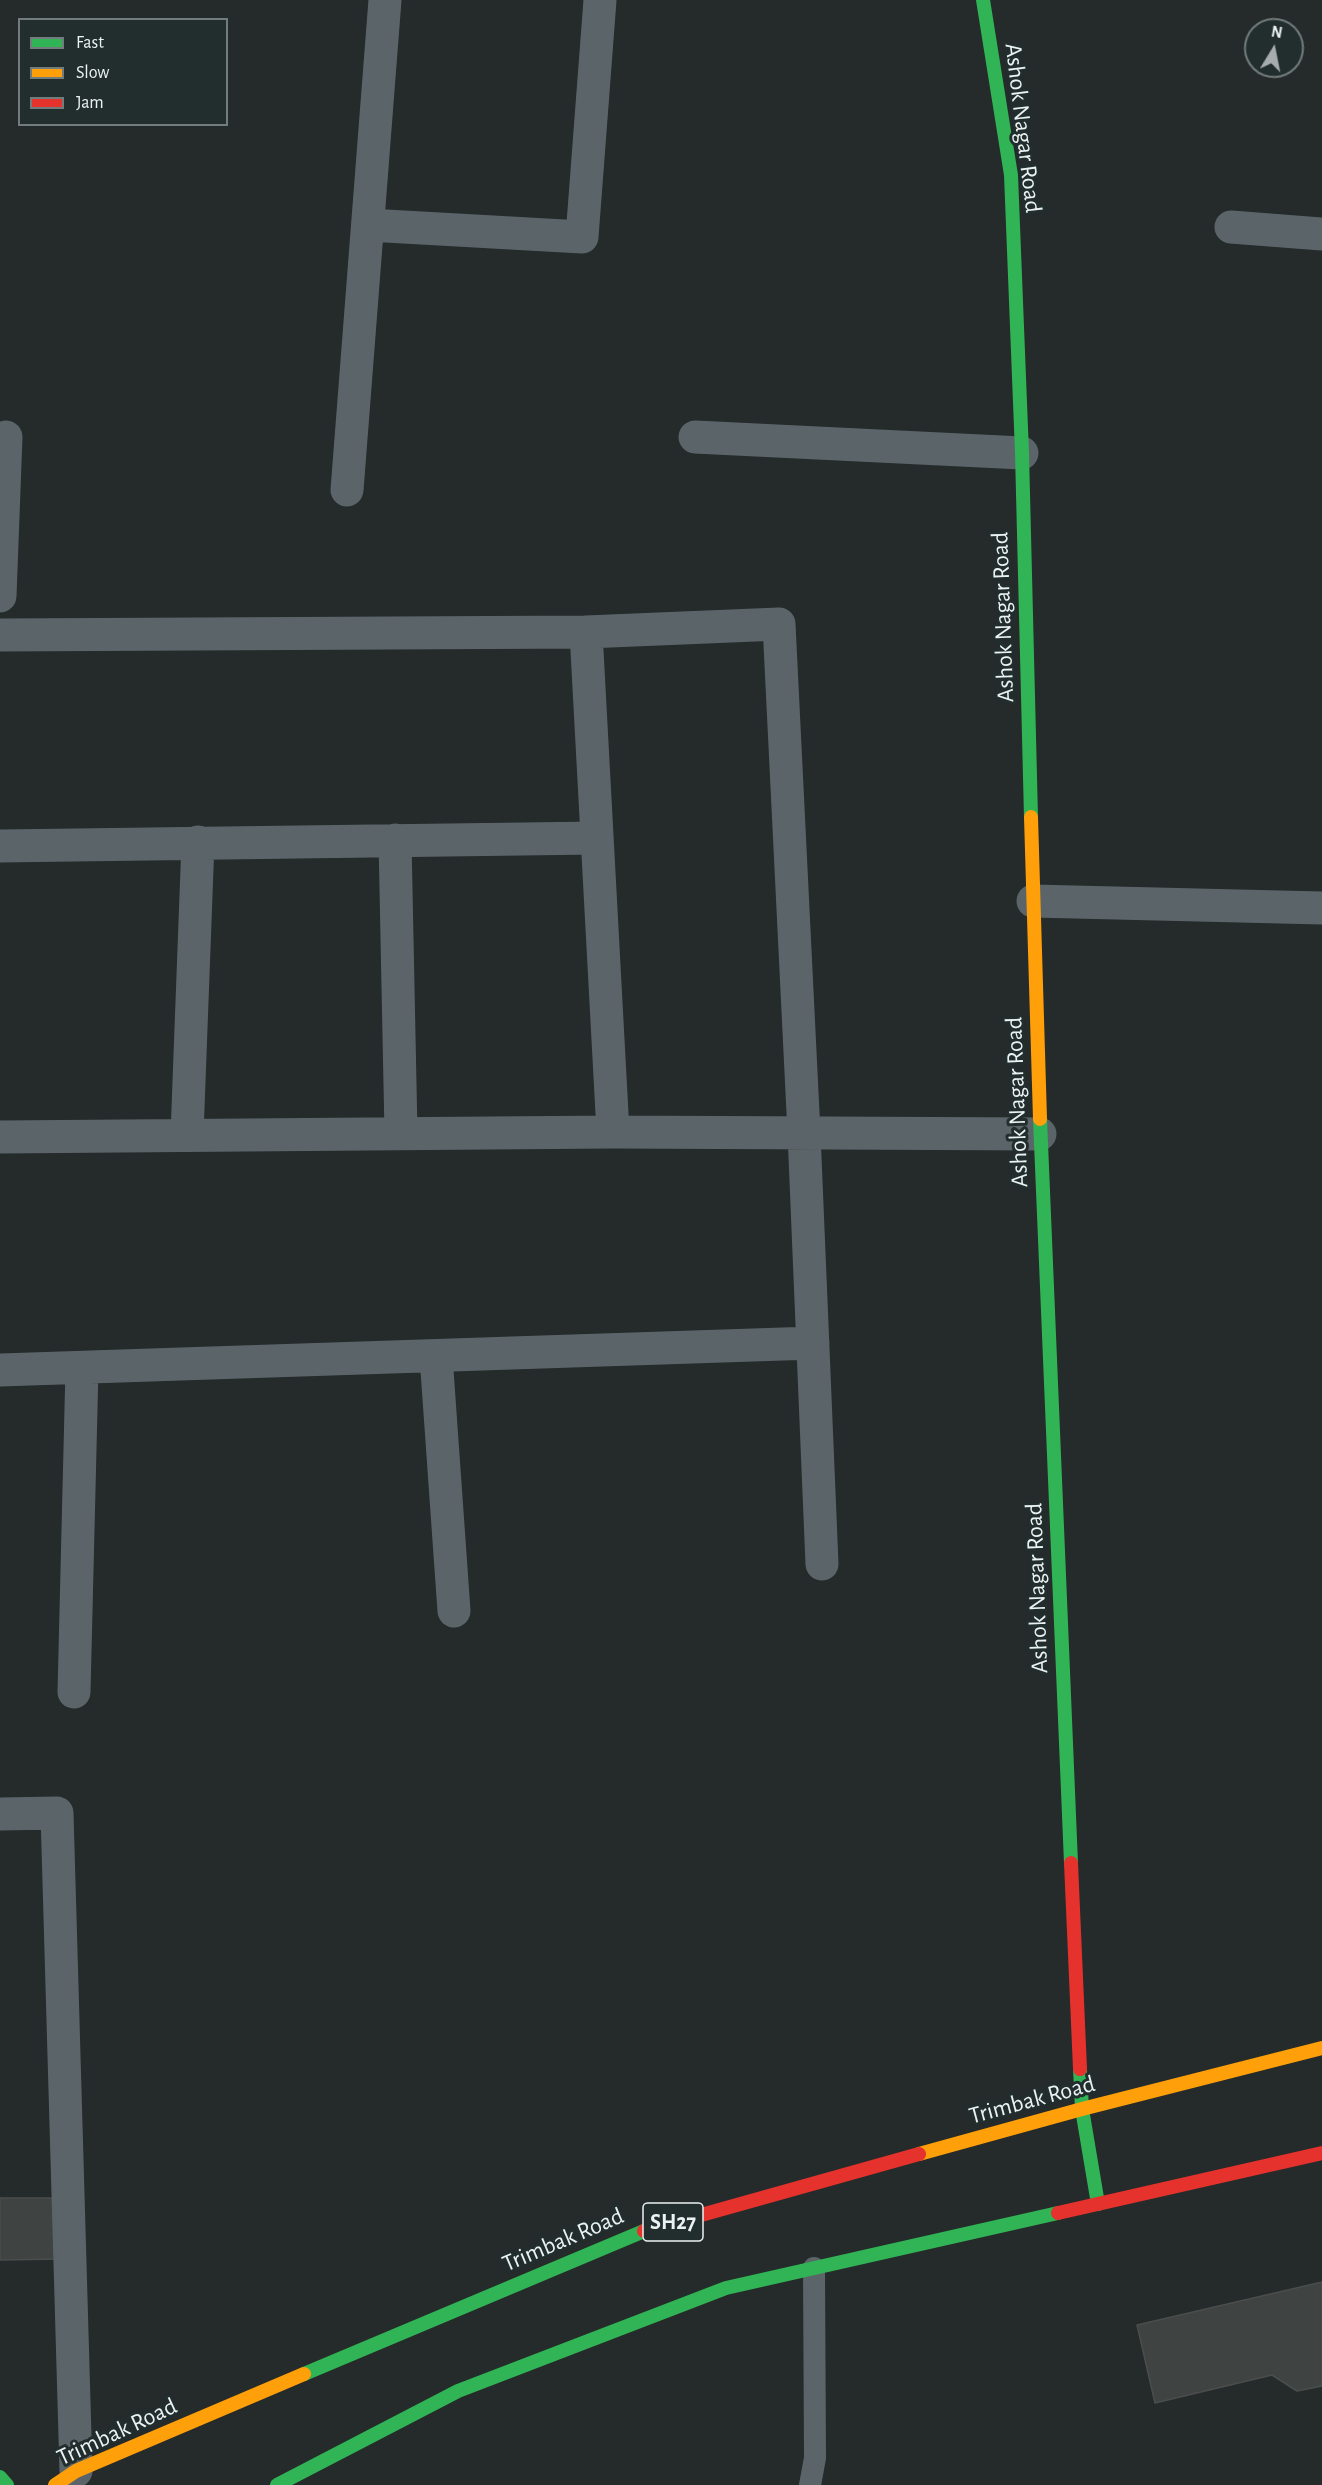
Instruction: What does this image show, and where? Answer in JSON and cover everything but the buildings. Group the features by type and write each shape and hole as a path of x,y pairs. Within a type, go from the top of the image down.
{"main road":[{"name":"Ashok Nagar Road","path":"983,0 1011,175 1022,453 1040,1134 1082,2109 1098,2204"},
{"name":"Trimbak Road","path":"66,2478 640,2232 1082,2109 1322,2048"},
{"path":"277,2485 458,2391 726,2288 1322,2153"},
{"path":"0,2478 7,2485"}],"street":[{"path":"347,490 386,0"},
{"path":"368,225 582,237 600,0"},
{"path":"1231,227 1322,234"},
{"path":"0,596 6,437"},
{"path":"695,437 1022,453"},
{"path":"0,635 586,632 779,624 822,1564"},
{"path":"586,632 613,1132"},
{"path":"0,846 597,838"},
{"path":"395,840 401,1133"},
{"path":"187,1135 198,842"},
{"path":"1034,901 1322,908"},
{"path":"0,1137 613,1132 1040,1134"},
{"path":"0,1370 813,1343"},
{"path":"436,1356 454,1611"},
{"path":"74,1692 82,1368"},
{"path":"0,1814 57,1813 66,2478"}],"lane":[{"path":"810,2485 815,2458 814,2268"}],"traffic: fast":[{"path":"983,0 1011,175 1022,453 1031,817"},
{"path":"1040,1119 1071,1863"},
{"path":"1080,2069 1082,2109 1098,2204"},
{"path":"277,2485 458,2391 726,2288 1058,2213"},
{"path":"304,2374 644,2231"},
{"path":"0,2477 7,2485"}],"traffic: slow":[{"path":"1031,817 1040,1119"},
{"path":"919,2154 1082,2109 1322,2048"},
{"path":"55,2485 76,2471 304,2374"}],"traffic: jam":[{"path":"1071,1863 1080,2069"},
{"path":"1058,2213 1322,2153"},
{"path":"644,2231 919,2154"}]}
